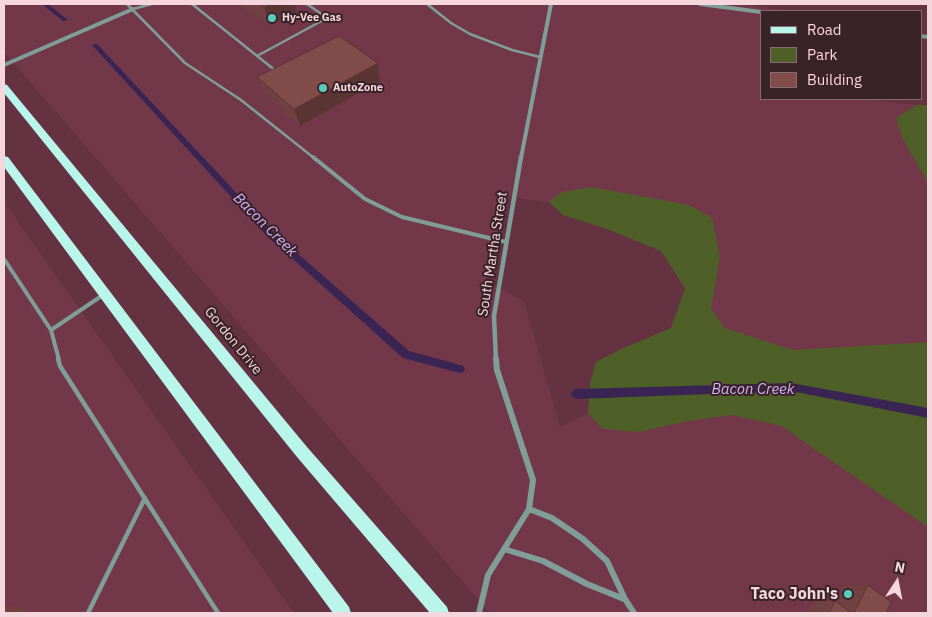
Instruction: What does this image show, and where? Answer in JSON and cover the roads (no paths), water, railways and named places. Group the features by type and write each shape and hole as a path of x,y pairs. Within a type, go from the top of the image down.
{"main road":[{"name":"Gordon Drive","path":"4,87 302,452 441,613"},
{"path":"4,160 343,613"}],"street":[{"name":"South Martha Street","path":"479,613 488,574 529,509 533,480 497,370 494,316 526,128 551,4"},
{"path":"700,4 760,12"},
{"path":"4,64 133,9"},
{"path":"529,509 552,518 583,539 607,561 625,599 634,613"},
{"path":"504,549 543,561 588,584 625,599"}],"lane":[{"path":"126,4 185,63 242,100 365,199 402,216 506,242"},
{"path":"133,9 152,4"},
{"path":"192,4 278,73"},
{"path":"257,56 327,18 307,4"},
{"path":"427,4 451,23 470,34 512,50 540,57"},
{"path":"4,259 51,330 60,366 218,613"},
{"path":"51,330 105,294"},
{"path":"88,613 145,498"}],"waterway":[{"name":"Bacon Creek","path":"45,4 65,20"},
{"name":"Bacon Creek","path":"95,45 269,233 406,355 460,369"},
{"name":"Bacon Creek","path":"576,394 791,387 928,413"}],"place":[{"name":"Hy-Vee Gas","path":"272,18"},
{"name":"AutoZone","path":"323,88"},
{"name":"Taco John's","path":"848,594"}]}
